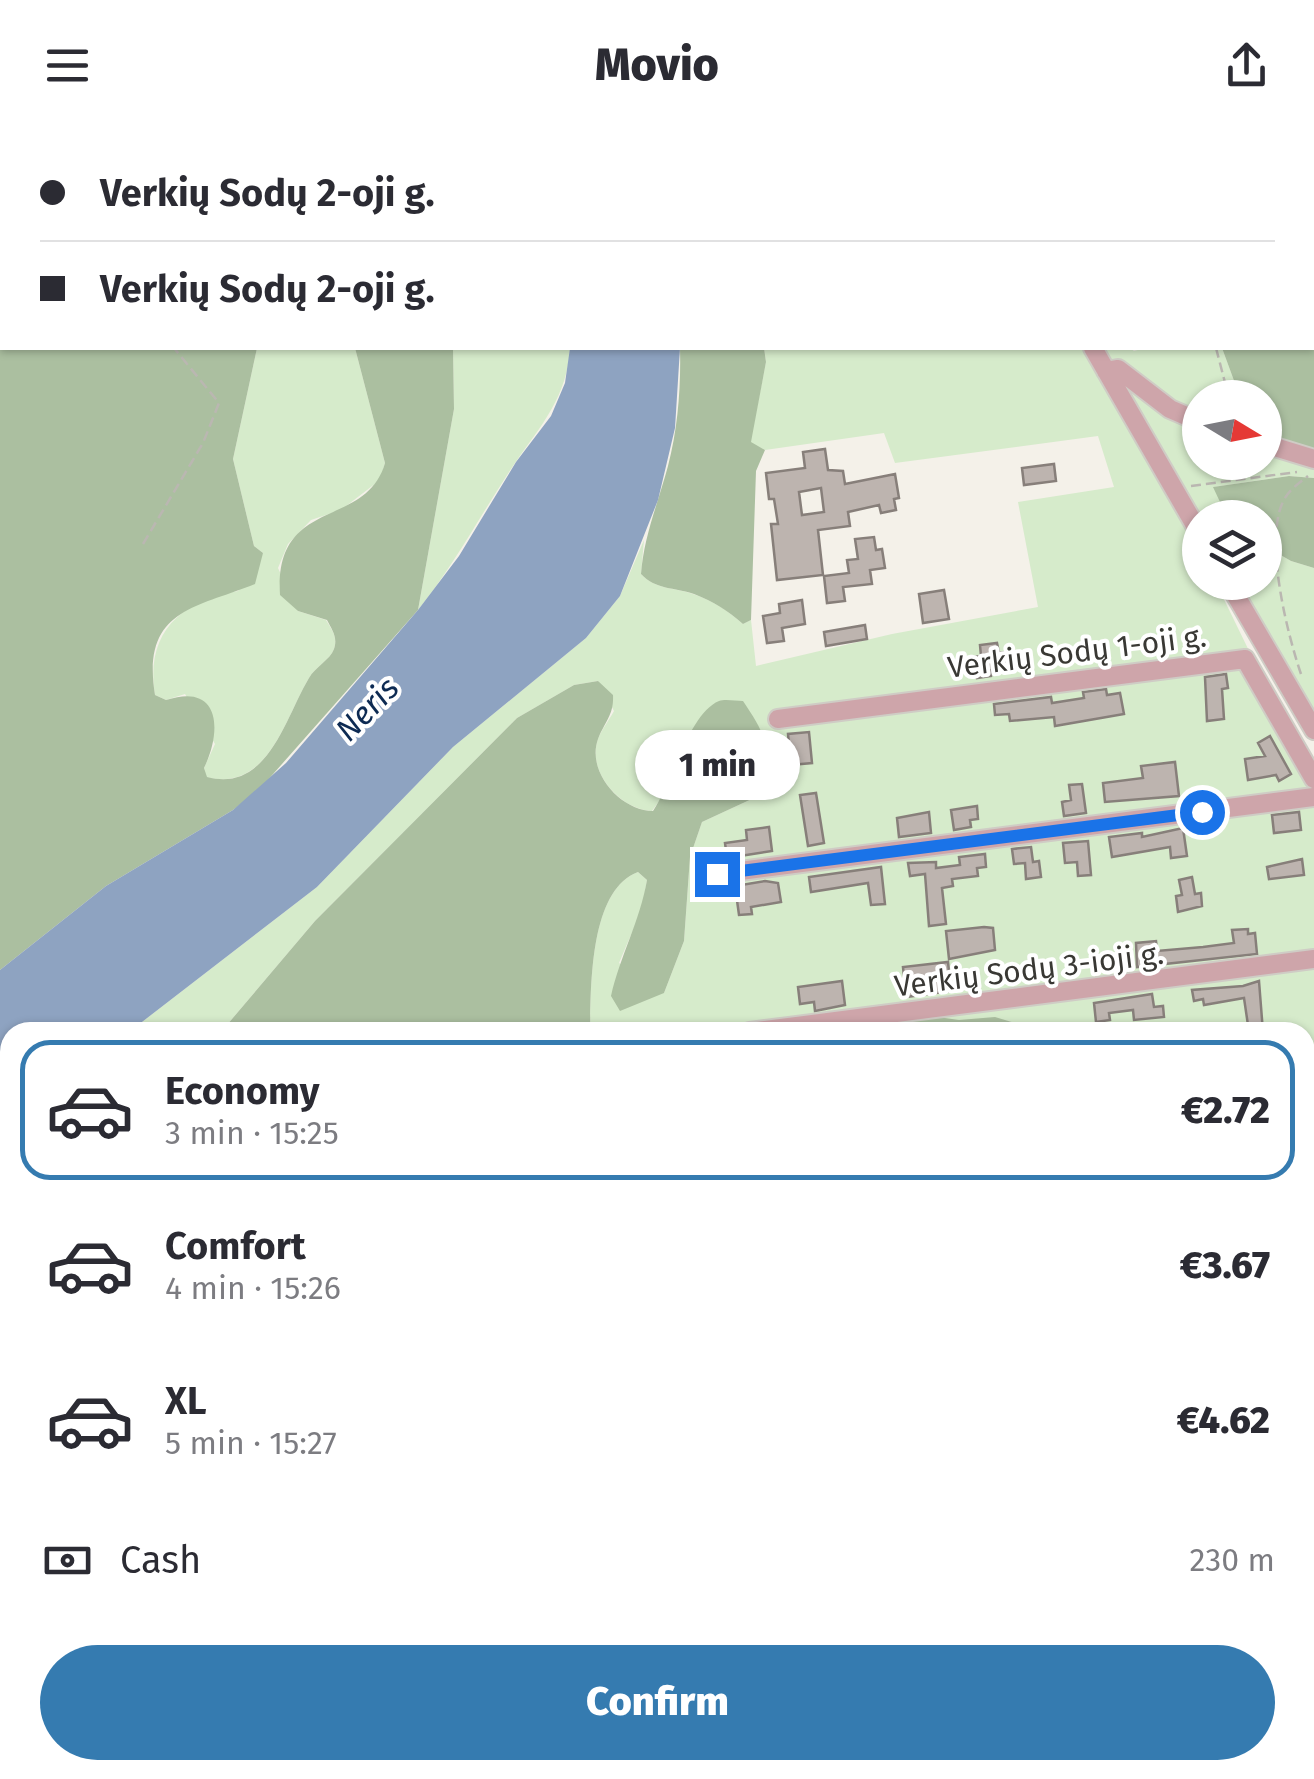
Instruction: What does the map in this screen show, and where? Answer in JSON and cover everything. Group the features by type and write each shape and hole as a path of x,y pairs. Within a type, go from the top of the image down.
{"street":[{"path":"1094,350 1182,502"},
{"path":"1106,371 1118,368 1170,410 1182,415"},
{"path":"1282,449 1314,458"},
{"path":"1238,600 1314,730"},
{"name":"Verkių Sodų 1-oji g.","path":"778,718 1246,659 1314,779"},
{"path":"717,874 1314,797"},
{"name":"Verkių Sodų 3-ioji g.","path":"828,1022 1314,960"}],"path":[{"path":"143,544 204,443 220,403 176,350"},
{"path":"1217,350 1224,380"},
{"path":"1176,492 1229,479 1314,472"},
{"path":"1302,676 1292,647 1276,550 1277,526 1290,490 1314,472"}],"green space":[{"path":"0,350 257,350 233,459 254,546 263,553 255,584 178,616 165,628 156,645 153,667 155,695 166,700 198,698 207,704 214,725 204,768 207,777 228,779 245,774 260,763 282,731 309,678 334,649 335,637 327,620 298,611 280,595 282,563 291,542 306,527 360,498 375,484 385,463 356,350 453,350 454,409 418,610 259,790 233,810 106,886 0,970"},
{"path":"257,350 356,350 385,463 380,480 341,510 311,520 288,544 278,568 298,611 326,620 335,645 309,678 282,731 260,763 245,774 227,779 206,777 204,768 215,744 185,694 166,700 155,695 153,673 162,637 171,624 199,603 238,591 263,553 254,546 233,459"},
{"path":"453,350 570,350 564,381 552,409 418,610 454,409"},
{"path":"680,350 764,350 766,362 751,442 765,450 756,471 751,620 743,624 708,600 659,586 641,574 648,533 668,466 679,392"},
{"path":"764,350 1085,350 1182,521 1182,600 1224,600 1314,767 1314,1022 1010,1022 889,1014 862,1016 859,1022 590,1022 596,942 610,898 622,882 638,872 647,880 642,909 619,963 664,993 684,941 690,857 702,822 756,797 765,775 675,762 668,789 652,811 629,804 609,787 597,764 598,739 614,711 598,681 574,685 517,718 315,921 229,1022 142,1022 317,887 453,747 586,638 620,596 644,540 641,574 647,579 707,600 743,624 751,620 756,666 892,634 1038,607 1018,502 1114,487 1098,436 895,463 884,433 765,450 750,443 766,362"},
{"path":"1103,350 1223,350 1234,380 1182,380 1182,480 1262,480 1214,487 1220,500 1190,500"},
{"path":"1223,350 1314,350 1314,453 1282,442 1282,380 1234,380"},
{"path":"1282,442 1314,453 1314,478 1282,477"},
{"path":"1282,477 1314,478 1314,568 1282,556 1282,500 1219,500 1213,487"},
{"path":"1282,556 1314,568 1314,714 1248,600 1282,600"},
{"path":"598,681 613,695 611,713 598,739 597,764 618,797 641,809 653,811 690,734 708,708 719,701 743,701 763,736 766,769 756,797 702,822 690,857 684,941 664,993 620,1011 611,996 644,895 647,880 638,872 622,882 602,919 593,967 590,1022 229,1022 315,921 517,718 574,685"},
{"path":"896,1011 959,1020 995,1017 1012,1022 859,1022 861,1017"}],"water":[{"name":"Neris","path":"570,350 680,350 675,428 658,500 620,596 586,638 453,747 317,887 142,1022 0,1022 0,970 106,886 233,810 286,763 418,610 459,556 516,462 551,416 565,383"}],"building":[{"path":"825,449 828,470 843,471 845,484 895,474 899,498 894,499 896,510 881,513 879,505 848,512 850,526 818,530 823,575 777,580 771,524 778,524 774,499 769,499 766,473 805,468 803,452","holes":["821,488 824,512 802,515 799,492"]},
{"path":"1054,464 1056,481 1024,485 1022,468"},
{"path":"874,537 876,550 882,549 885,568 870,570 872,584 843,587 845,601 827,603 824,576 849,573 847,560 858,559 855,539"},
{"path":"944,590 949,619 923,623 919,594"},
{"path":"802,600 805,624 782,628 784,641 767,643 763,616 780,613 779,604"},
{"path":"865,625 867,639 826,646 824,632"},
{"path":"997,643 999,653 1006,652 1008,668 991,670 991,676 977,678 974,657 981,656 980,645"},
{"path":"1226,674 1228,688 1222,689 1224,719 1207,721 1205,677"},
{"path":"1106,689 1107,695 1120,693 1124,714 1055,726 1054,717 1010,721 1009,714 995,715 994,704 1051,697 1052,703 1084,698 1083,692"},
{"path":"809,732 812,763 791,765 788,734"},
{"path":"1270,736 1291,774 1279,781 1276,775 1248,780 1245,759 1265,756 1258,743"},
{"path":"1175,762 1179,796 1105,802 1103,783 1143,778 1141,766"},
{"path":"1082,784 1086,813 1064,816 1062,802 1071,800 1069,785"},
{"path":"816,793 824,843 808,846 800,795"},
{"path":"977,806 978,819 970,820 971,827 954,830 951,810"},
{"path":"929,812 931,833 899,837 897,818"},
{"path":"1299,812 1301,830 1274,833 1272,815"},
{"path":"769,827 772,851 727,858 725,843 747,840 746,830"},
{"path":"1183,828 1187,856 1171,858 1170,847 1112,857 1109,837 1142,833 1142,837"},
{"path":"1088,841 1091,875 1078,876 1077,862 1065,863 1063,843"},
{"path":"1031,847 1033,862 1039,861 1041,877 1026,879 1025,863 1014,864 1012,849"},
{"path":"985,854 986,867 977,868 978,876 952,879 953,886 942,888 946,924 929,926 925,874 910,876 908,863 936,862 936,868 960,865 959,857"},
{"path":"1302,859 1304,875 1269,879 1267,867"},
{"path":"881,867 885,904 871,905 868,883 811,892 809,877"},
{"path":"1192,877 1195,894 1201,893 1202,906 1178,912 1176,896 1182,895 1179,880"},
{"path":"778,883 781,902 751,907 752,914 739,915 735,886"},
{"path":"993,928 995,950 949,959 946,931"},
{"path":"1248,929 1248,934 1255,933 1257,954 1137,967 1136,943 1156,941 1157,951 1203,947 1234,943 1232,930"},
{"path":"948,962 951,991 906,997 903,967"},
{"path":"842,981 845,1005 815,1011 814,1002 800,1004 798,987"},
{"path":"1259,981 1262,1022 1248,1022 1244,998 1204,1005 1203,999 1194,1001 1192,990"},
{"path":"1152,994 1154,1007 1163,1006 1164,1017 1134,1020 1133,1010 1109,1013 1110,1020 1096,1022 1094,1003"}],"route":[{"path":"717,874 1202,812"}]}
